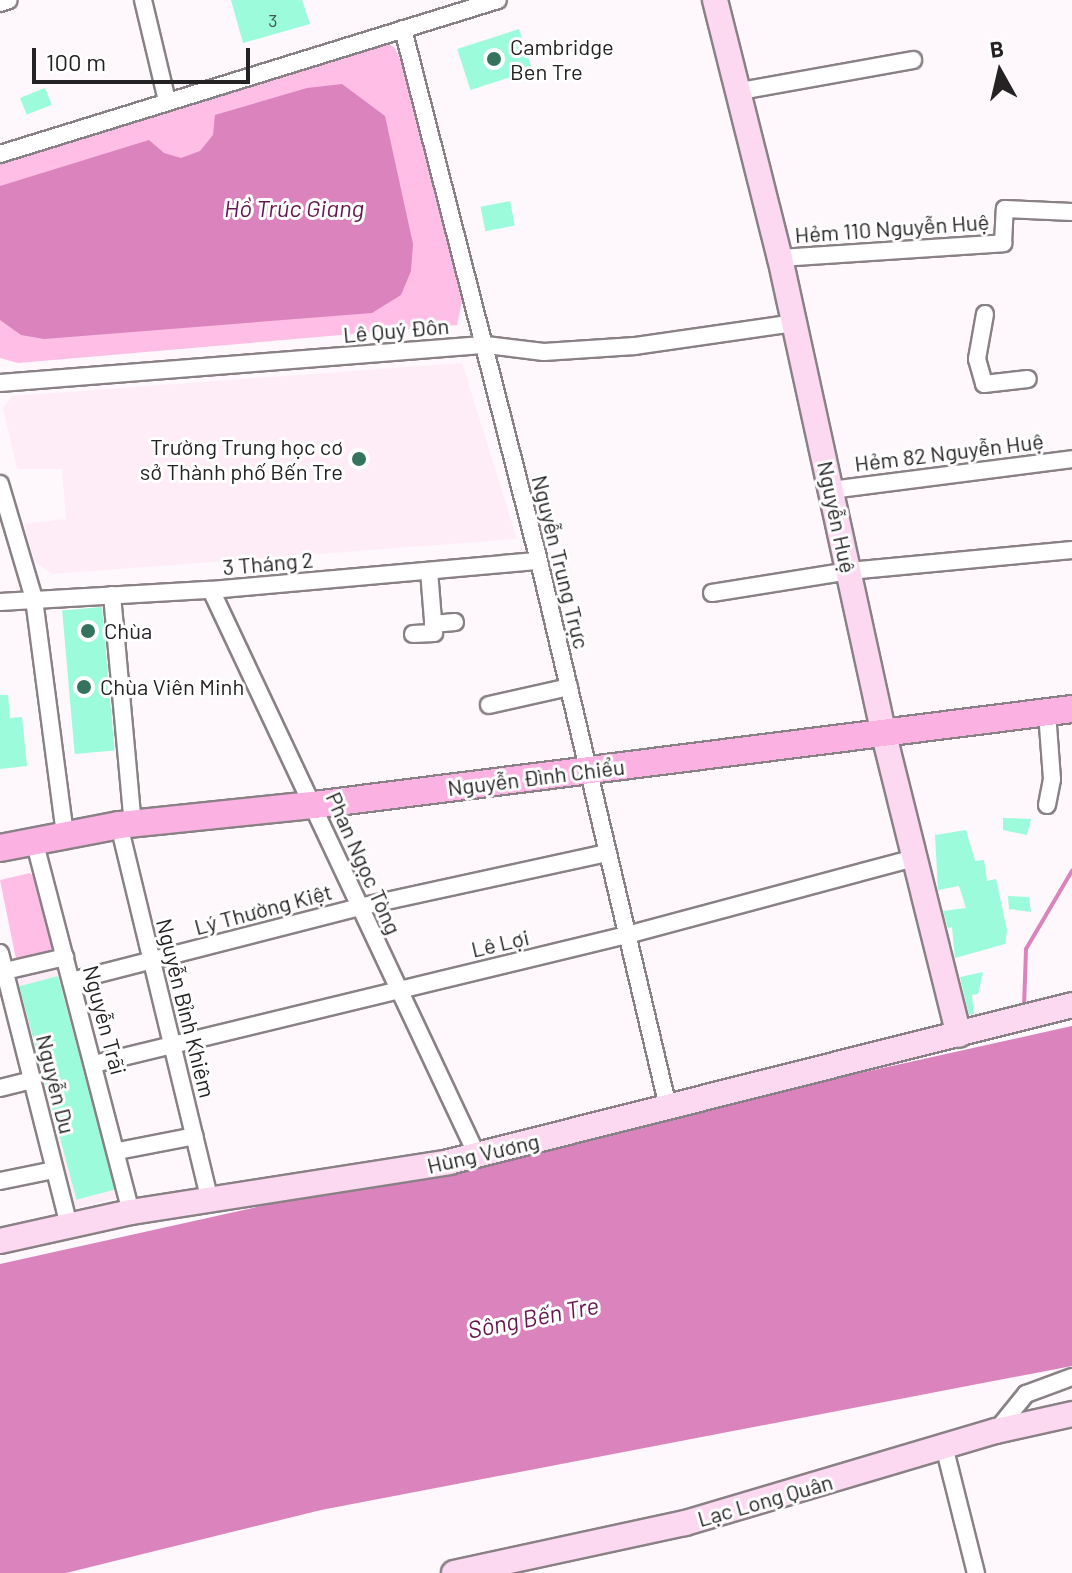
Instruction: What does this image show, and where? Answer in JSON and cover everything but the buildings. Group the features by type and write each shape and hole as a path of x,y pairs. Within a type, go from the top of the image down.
{"main road":[{"name":"Nguyễn Đình Chiểu","path":"0,848 126,824 314,805 884,735 1060,710"}],"street":[{"path":"0,3 9,0"},
{"path":"143,0 167,101"},
{"path":"0,154 403,29 471,4 498,0"},
{"name":"Nguyễn Huệ","path":"715,0 735,92 780,258 884,735 915,858 966,1032"},
{"name":"Nguyễn Trung Trực","path":"403,29 486,345 668,1107"},
{"path":"735,92 913,60"},
{"name":"Hẻm 110 Nguyễn Huệ","path":"780,258 1003,243 1005,209 1072,212"},
{"path":"985,314 977,359 984,384 1028,379"},
{"name":"Lê Quý Đôn","path":"0,383 486,345 544,352 635,346 794,323"},
{"name":"Hẻm 82 Nguyễn Huệ","path":"831,490 1072,459"},
{"path":"0,484 34,599 65,834"},
{"path":"712,593 849,571 1072,550"},
{"name":"3 Tháng 2","path":"0,602 211,590 539,561"},
{"path":"413,634 434,633 429,571"},
{"name":"Phan Ngọc Tòng","path":"211,590 477,1155"},
{"name":"Nguyễn Bỉnh Khiêm","path":"112,595 126,824 152,961 210,1202"},
{"path":"433,624 455,622"},
{"path":"489,705 569,687"},
{"path":"1047,805 1060,710"},
{"name":"Nguyễn Trãi","path":"34,840 118,1151 131,1212"},
{"name":"Lý Thường Kiệt","path":"71,981 359,907 606,853"},
{"name":"Lê Lợi","path":"94,1064 627,935 915,858"},
{"name":"Nguyễn Du","path":"0,953 5,971 5,999 32,1080 69,1226"},
{"path":"5,971 65,957"},
{"name":"Hùng Vương","path":"0,1241 131,1212 210,1202 477,1155 1072,1005"},
{"path":"0,1088 32,1080"},
{"path":"118,1151 195,1136"},
{"path":"0,1181 54,1170"},
{"path":"996,1431 1026,1394 1072,1377"},
{"name":"Lạc Long Quân","path":"454,1573 700,1519 996,1431 1072,1414"},
{"path":"944,1446 976,1573"}],"shaded area":[{"name":"Hồ Trúc Giang","path":"386,42 395,48 404,68 462,301 457,325 18,363 0,358 0,161"},
{"path":"462,363 517,539 52,574 35,562 24,524 66,519 62,469 17,469 3,408 12,396"},
{"path":"30,873 35,878 56,954 17,964 0,880"},
{"path":"56,965 61,968 121,1197 69,1210 12,984 18,974"}],"water":[{"name":"Hồ Trúc Giang","path":"342,84 385,116 413,244 411,271 401,295 372,313 44,339 21,335 0,320 0,186 149,140 164,153 181,158 200,151 213,135 215,115 307,88"},
{"name":"Sông Bến Tre","path":"1072,1026 1072,1366 321,1510 66,1573 0,1573 0,1264"}],"waterway":[{"path":"1024,1007 1026,949 1072,871"}],"place":[{"name":"Cambridge Ben Tre","path":"494,59"},
{"name":"Trường Trung học cơ sở Thành phố Bến Tre","path":"359,459"},
{"name":"Chùa","path":"88,631"},
{"name":"Chùa Viên Minh","path":"84,687"}]}
